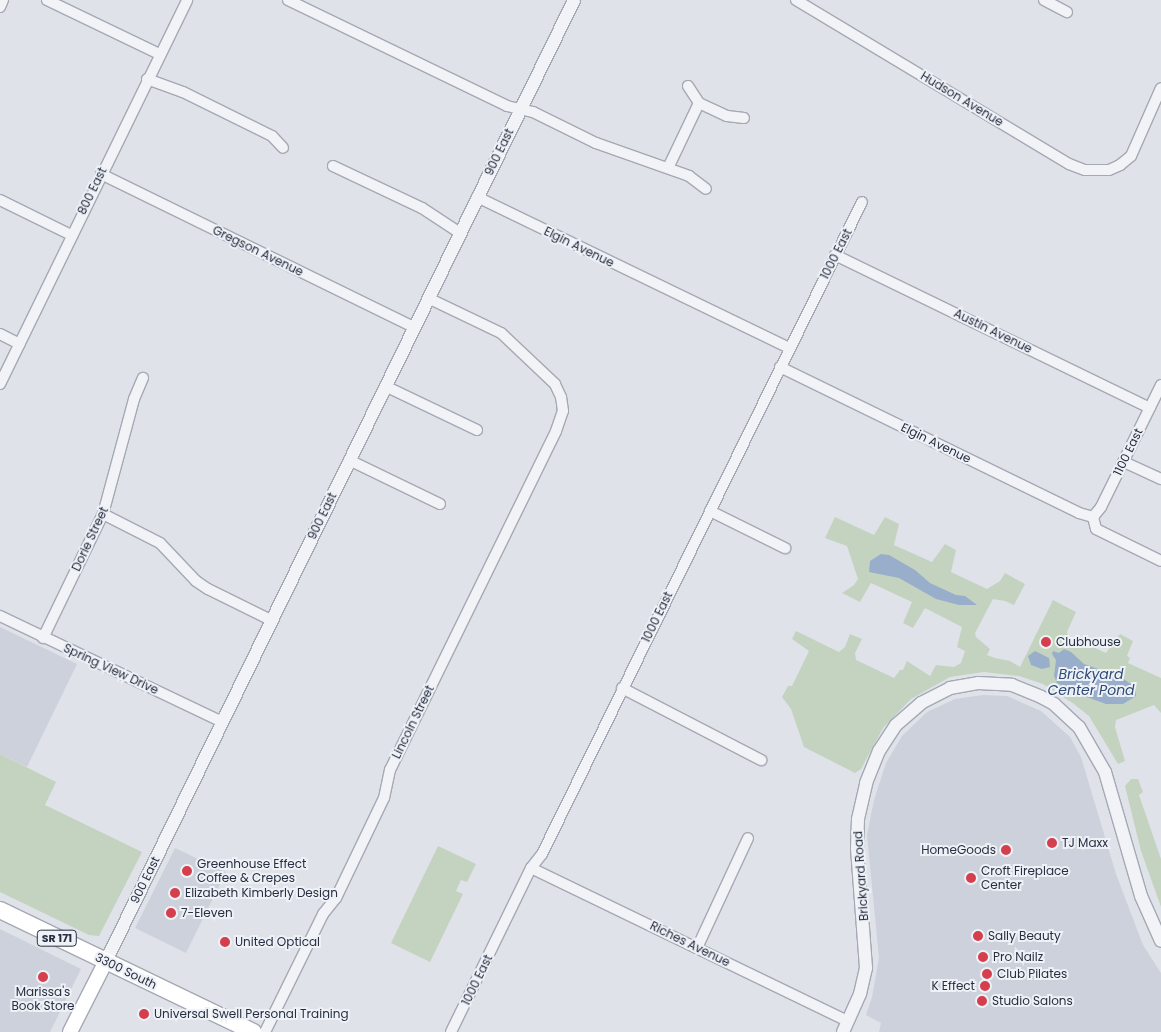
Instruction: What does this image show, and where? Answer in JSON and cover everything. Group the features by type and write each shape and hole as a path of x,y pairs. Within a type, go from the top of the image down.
{"main road":[{"name":"3300 South","path":"0,910 253,1032"},
{"name":"900 East","path":"70,1032 106,961"}],"street":[{"path":"0,7 3,0"},
{"path":"47,0 159,54"},
{"name":"800 East","path":"0,384 159,54 187,0"},
{"path":"288,0 507,106 533,112 596,143 689,176 706,189"},
{"name":"900 East","path":"106,961 574,0"},
{"name":"Hudson Avenue","path":"796,0 1075,166 1091,171 1109,170 1120,165 1131,156 1161,88"},
{"path":"1044,0 1068,12"},
{"path":"147,79 183,92 272,136 283,148"},
{"path":"688,86 699,104 724,115 744,118"},
{"path":"668,168 699,104"},
{"path":"333,166 422,208 460,233"},
{"name":"Gregson Avenue","path":"101,174 414,327"},
{"name":"Elgin Avenue","path":"477,197 789,348"},
{"path":"0,200 71,235"},
{"name":"1000 East","path":"452,1032 531,868 542,854 862,202"},
{"name":"Austin Avenue","path":"835,255 1150,408"},
{"name":"Lincoln Street","path":"265,1032 323,914 336,898 384,798 390,770 556,431 563,411 561,397 555,384 501,333 428,298"},
{"path":"0,334 20,344"},
{"name":"Elgin Avenue","path":"780,367 1078,513 1093,517"},
{"name":"Dorie Street","path":"43,638 103,514 134,399 143,378"},
{"name":"1100 East","path":"1093,517 1097,514 1124,462 1161,384"},
{"path":"385,386 477,430"},
{"path":"349,460 440,504"},
{"path":"1124,462 1161,479"},
{"path":"710,510 785,548"},
{"path":"103,514 160,543 196,582 208,590 271,620"},
{"path":"1093,517 1096,529 1161,561"},
{"name":"Spring View Drive","path":"0,616 222,722"},
{"name":"Brickyard Road","path":"846,1027 860,994 866,968 857,841 862,799 870,774 885,739 907,712 935,695 964,684 997,683 1026,690 1054,704 1079,728 1105,772 1141,896 1161,941"},
{"path":"622,688 761,760"},
{"path":"697,948 748,838"},
{"name":"Riches Avenue","path":"531,868 697,948 846,1027"}],"shaded area":[{"path":"0,627 77,664 27,767 0,754"},
{"path":"983,695 1007,696 1041,711 1070,737 1081,757 1116,874 1143,945 1161,973 1161,1032 879,1032 881,1023 866,1015 872,997 879,958 867,835 874,800 886,763 902,736 927,712 955,699"},
{"path":"175,848 226,872 186,953 135,928"},
{"path":"0,929 81,969 50,1032 0,1032"}],"green space":[{"path":"835,517 874,535 885,517 899,524 894,545 932,562 945,544 956,550 951,572 987,589 1000,581 1005,573 1025,584 1014,605 993,599 975,633 976,637 990,649 987,655 1010,661 1020,667 1053,600 1076,612 1067,632 1068,636 1106,653 1120,634 1133,641 1127,656 1130,658 1128,663 1161,678 1161,713 1154,705 1116,720 1115,727 1125,761 1118,764 1089,716 1074,704 1043,684 1019,676 984,672 950,677 911,699 883,728 861,769 855,773 804,747 791,709 782,697 788,686 792,686 809,651 792,639 796,631 839,652 845,647 850,634 862,639 855,653 856,660 894,678 900,670 903,670 907,661 930,676 936,665 954,667 961,663 965,651 957,647 962,627 925,608 913,628 903,623 912,602 871,583 860,602 842,593 854,585 858,579 847,546 825,538"},
{"path":"0,754 56,782 45,805 142,852 99,936 89,935 0,892"},
{"path":"1131,779 1138,779 1143,792 1139,795 1161,859 1161,907 1141,851 1125,786"},
{"path":"438,846 476,864 467,882 461,880 456,891 463,894 430,962 391,943"}],"water":[{"path":"881,554 889,555 915,570 930,583 956,595 965,596 977,605 959,605 936,599 899,578 869,572 870,561"},
{"name":"Brickyard Center Pond","path":"1064,649 1071,652 1084,664 1121,677 1135,687 1136,696 1123,704 1106,704 1081,695 1057,683 1054,676 1056,660 1052,654 1053,651 1059,653"},
{"path":"1035,651 1049,658 1050,667 1042,669 1031,665 1028,656"}],"place":[{"name":"Clubhouse","path":"1046,642"},
{"name":"TJ Maxx","path":"1052,843"},
{"name":"HomeGoods","path":"1006,850"},
{"name":"Greenhouse Effect Coffee & Crepes","path":"187,871"},
{"name":"Croft Fireplace Center","path":"971,878"},
{"name":"Elizabeth Kimberly Design","path":"175,893"},
{"name":"7-Eleven","path":"171,913"},
{"name":"Sally Beauty","path":"978,936"},
{"name":"United Optical","path":"225,942"},
{"name":"Pro Nailz","path":"983,957"},
{"name":"Club Pilates","path":"987,974"},
{"name":"Marissa's Book Store","path":"43,977"},
{"name":"K Effect","path":"985,986"},
{"name":"Studio Salons","path":"982,1001"},
{"name":"Universal Swell Personal Training","path":"144,1014"}]}
